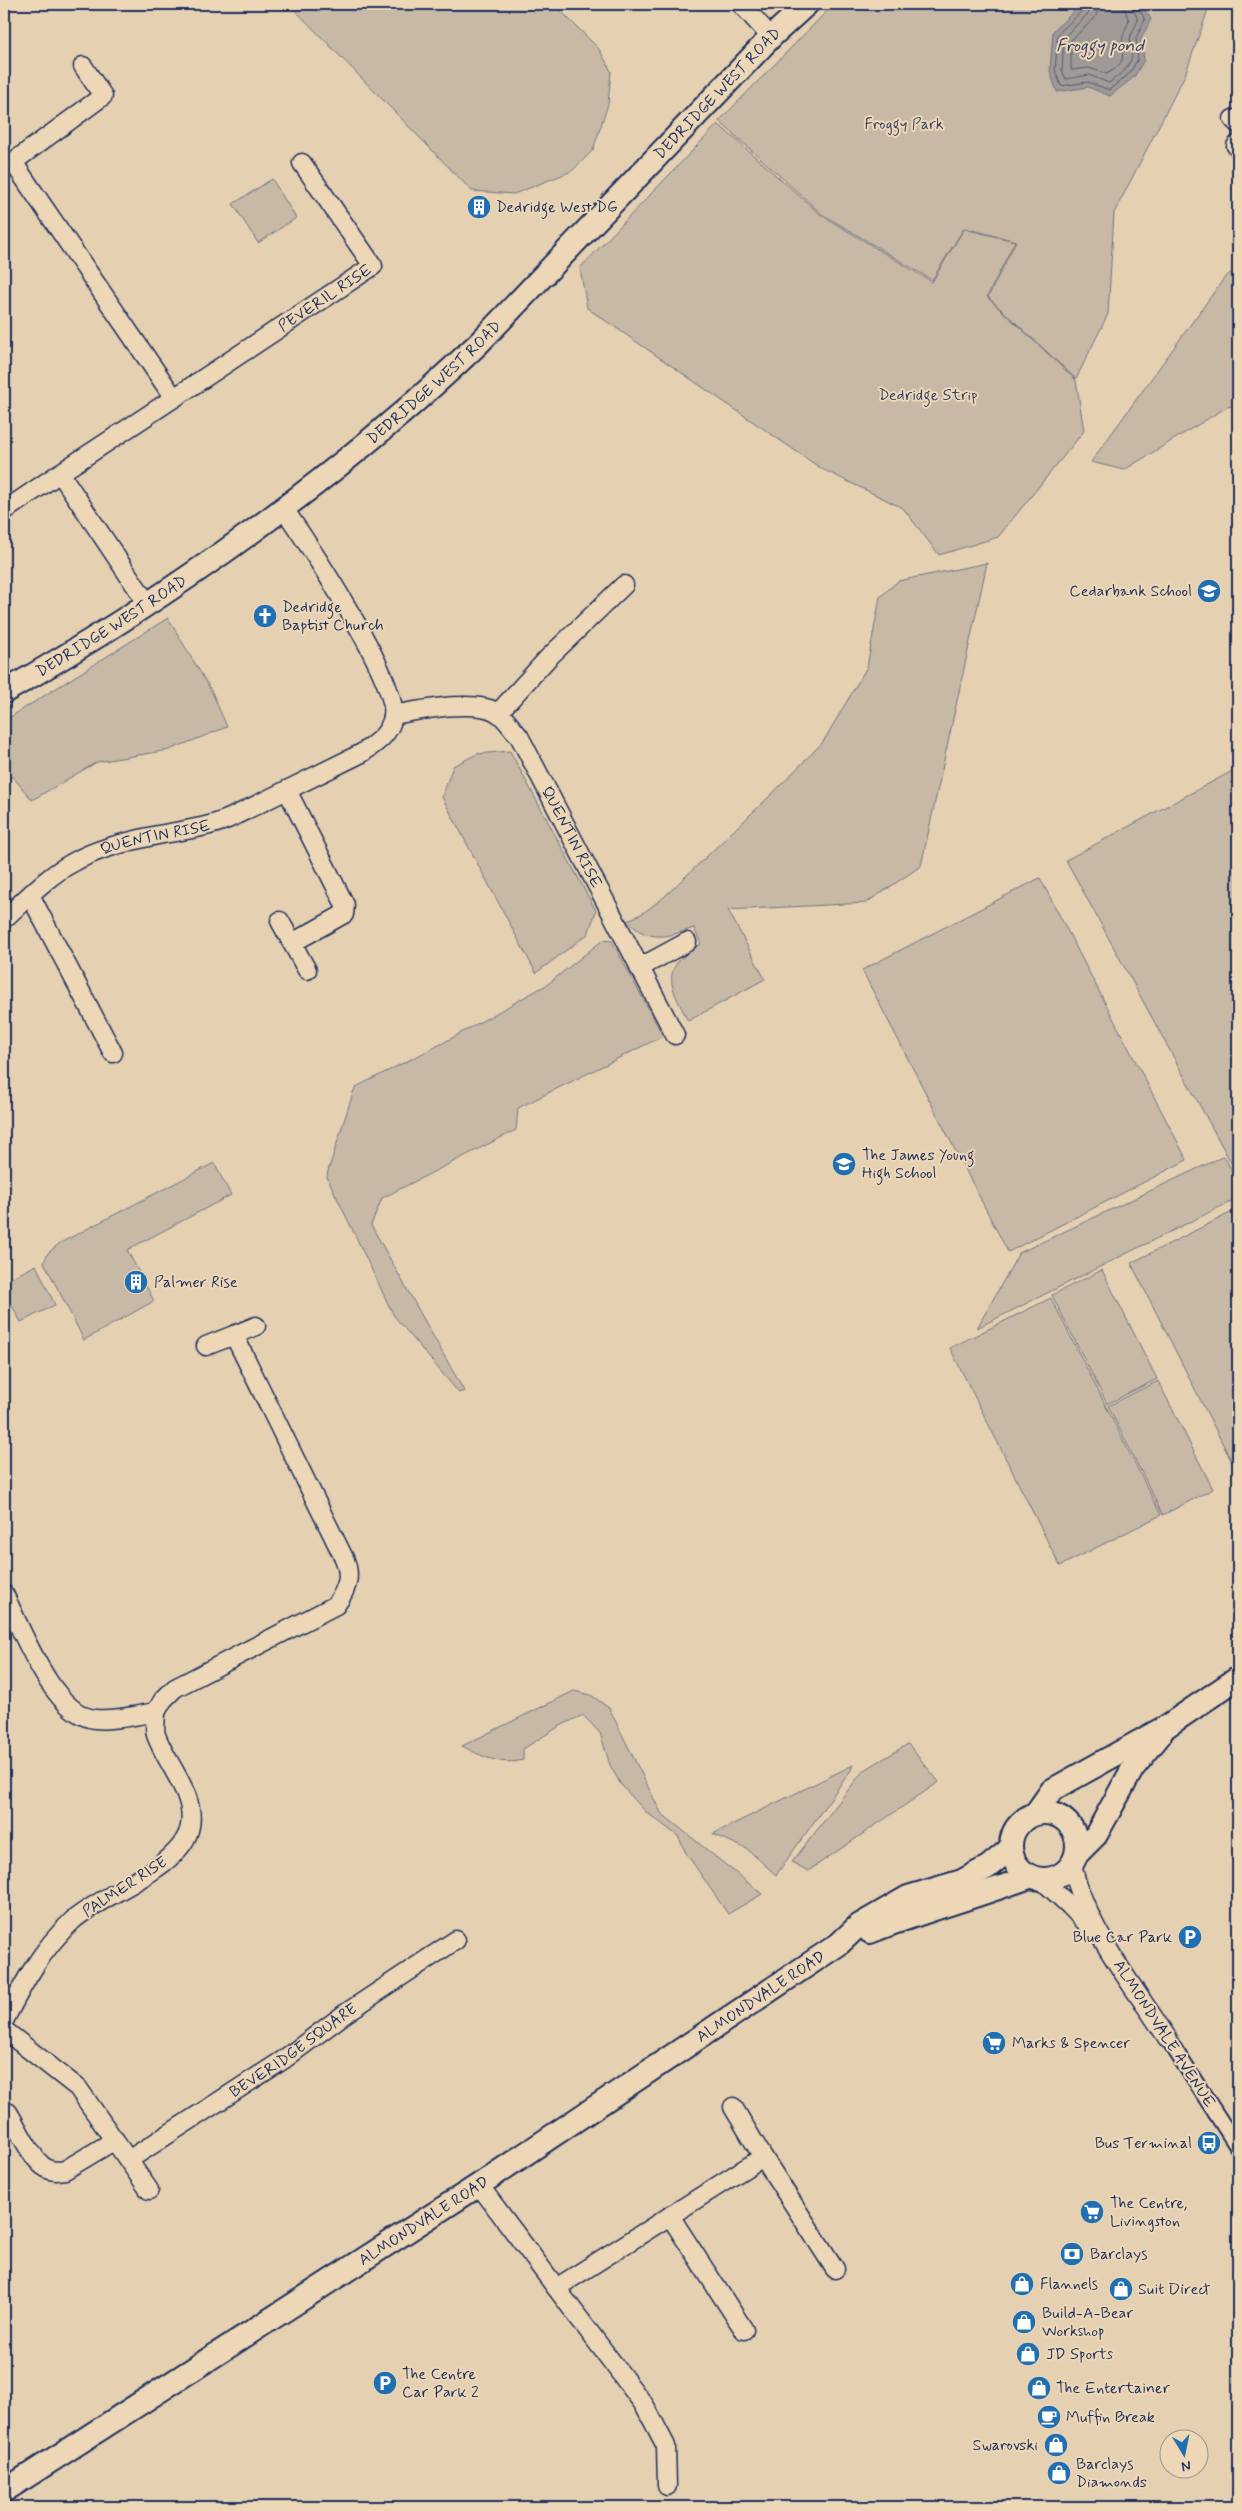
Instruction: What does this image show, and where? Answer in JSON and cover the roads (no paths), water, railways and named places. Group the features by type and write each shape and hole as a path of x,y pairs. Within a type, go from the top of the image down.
{"street":[{"path":"741,4 771,37"},
{"name":"DEDRIDGE WEST ROAD","path":"4,692 62,659 284,509 440,381 479,343 771,37 807,4"},
{"path":"83,66 103,96 8,165 174,398"},
{"name":"PEVERIL RISE","path":"4,511 373,266 302,163"},
{"path":"60,473 147,602"},
{"path":"284,509 314,550 356,624 386,683 392,700 393,715 444,707 483,707 498,713 548,658 624,585"},
{"name":"QUENTIN RISE","path":"498,713 519,736 675,1035"},
{"name":"QUENTIN RISE","path":"4,919 70,863 94,852 145,838 210,826 362,753 378,742 388,730 393,715"},
{"path":"287,790 345,905 344,914 292,943"},
{"path":"30,895 113,1053"},
{"path":"280,921 307,970"},
{"path":"639,968 687,942"},
{"path":"206,1346 256,1326"},
{"path":"4,1594 50,1686 67,1707 94,1719 156,1712 163,1700 175,1688 336,1605 345,1591 349,1578 349,1568 234,1335"},
{"path":"1167,1726 1132,1768 1096,1835 1057,1878 1035,1878 1014,1863 1010,1848 1014,1831 1019,1824 1036,1813 1052,1790 1167,1726 1238,1678"},
{"name":"PALMER RISE","path":"4,2021 29,1973 45,1950 72,1921 103,1898 143,1877 172,1856 186,1842 190,1825 190,1806 155,1733 156,1712"},
{"path":"1036,1813 1052,1813 1061,1816 1073,1827 1078,1841 1075,1860"},
{"name":"ALMONDVALE ROAD","path":"4,2491 479,2185 839,1944 858,1926 908,1897 962,1880 988,1867 1010,1848"},
{"name":"ALMONDVALE AVENUE","path":"1075,1860 1086,1906 1106,1945 1238,2148"},
{"name":"ALMONDVALE AVENUE","path":"1035,1878 1070,1906 1106,1945"},
{"name":"ALMONDVALE ROAD","path":"839,1944 923,1912 1035,1878"},
{"name":"BEVERIDGE SQUARE","path":"130,2159 283,2060 346,2013 456,1940"},
{"path":"4,2030 78,2088 130,2159 149,2190"},
{"path":"733,2107 835,2269"},
{"path":"8,2112 38,2163 46,2169 65,2170 116,2140"},
{"path":"556,2288 763,2157"},
{"path":"479,2185 645,2406 666,2446 668,2486"},
{"path":"670,2216 744,2330"}],"water":[{"name":"Froggy pond","path":"1082,4 1140,4 1151,19 1141,39 1144,60 1134,77 1110,96 1088,87 1057,92 1050,71 1053,31"}],"place":[{"name":"Dedridge West DG","path":"479,207"},
{"name":"Cedarbank School","path":"1209,591"},
{"name":"Dedridge Baptist Church","path":"265,616"},
{"name":"The James Young High School","path":"844,1164"},
{"name":"Palmer Rise","path":"136,1282"},
{"name":"Blue Car Park","path":"1190,1937"},
{"name":"Marks & Spencer","path":"994,2043"},
{"name":"Bus Terminal","path":"1209,2143"},
{"name":"The Centre, Livingston","path":"1092,2212"},
{"name":"Barclays","path":"1072,2254"},
{"name":"Flannels","path":"1022,2284"},
{"name":"Suit Direct","path":"1121,2289"},
{"name":"Build-A-Bear Workshop","path":"1024,2322"},
{"name":"JD Sports","path":"1028,2354"},
{"name":"The Centre Car Park 2","path":"385,2383"},
{"name":"The Entertainer","path":"1039,2388"},
{"name":"Muffin Break","path":"1049,2417"},
{"name":"Swarovski","path":"1056,2445"},
{"name":"Barclays Diamonds","path":"1059,2473"}],"park label":[{"name":"Froggy Park","path":"904,124"},
{"name":"Dedridge Strip","path":"928,395"}]}
